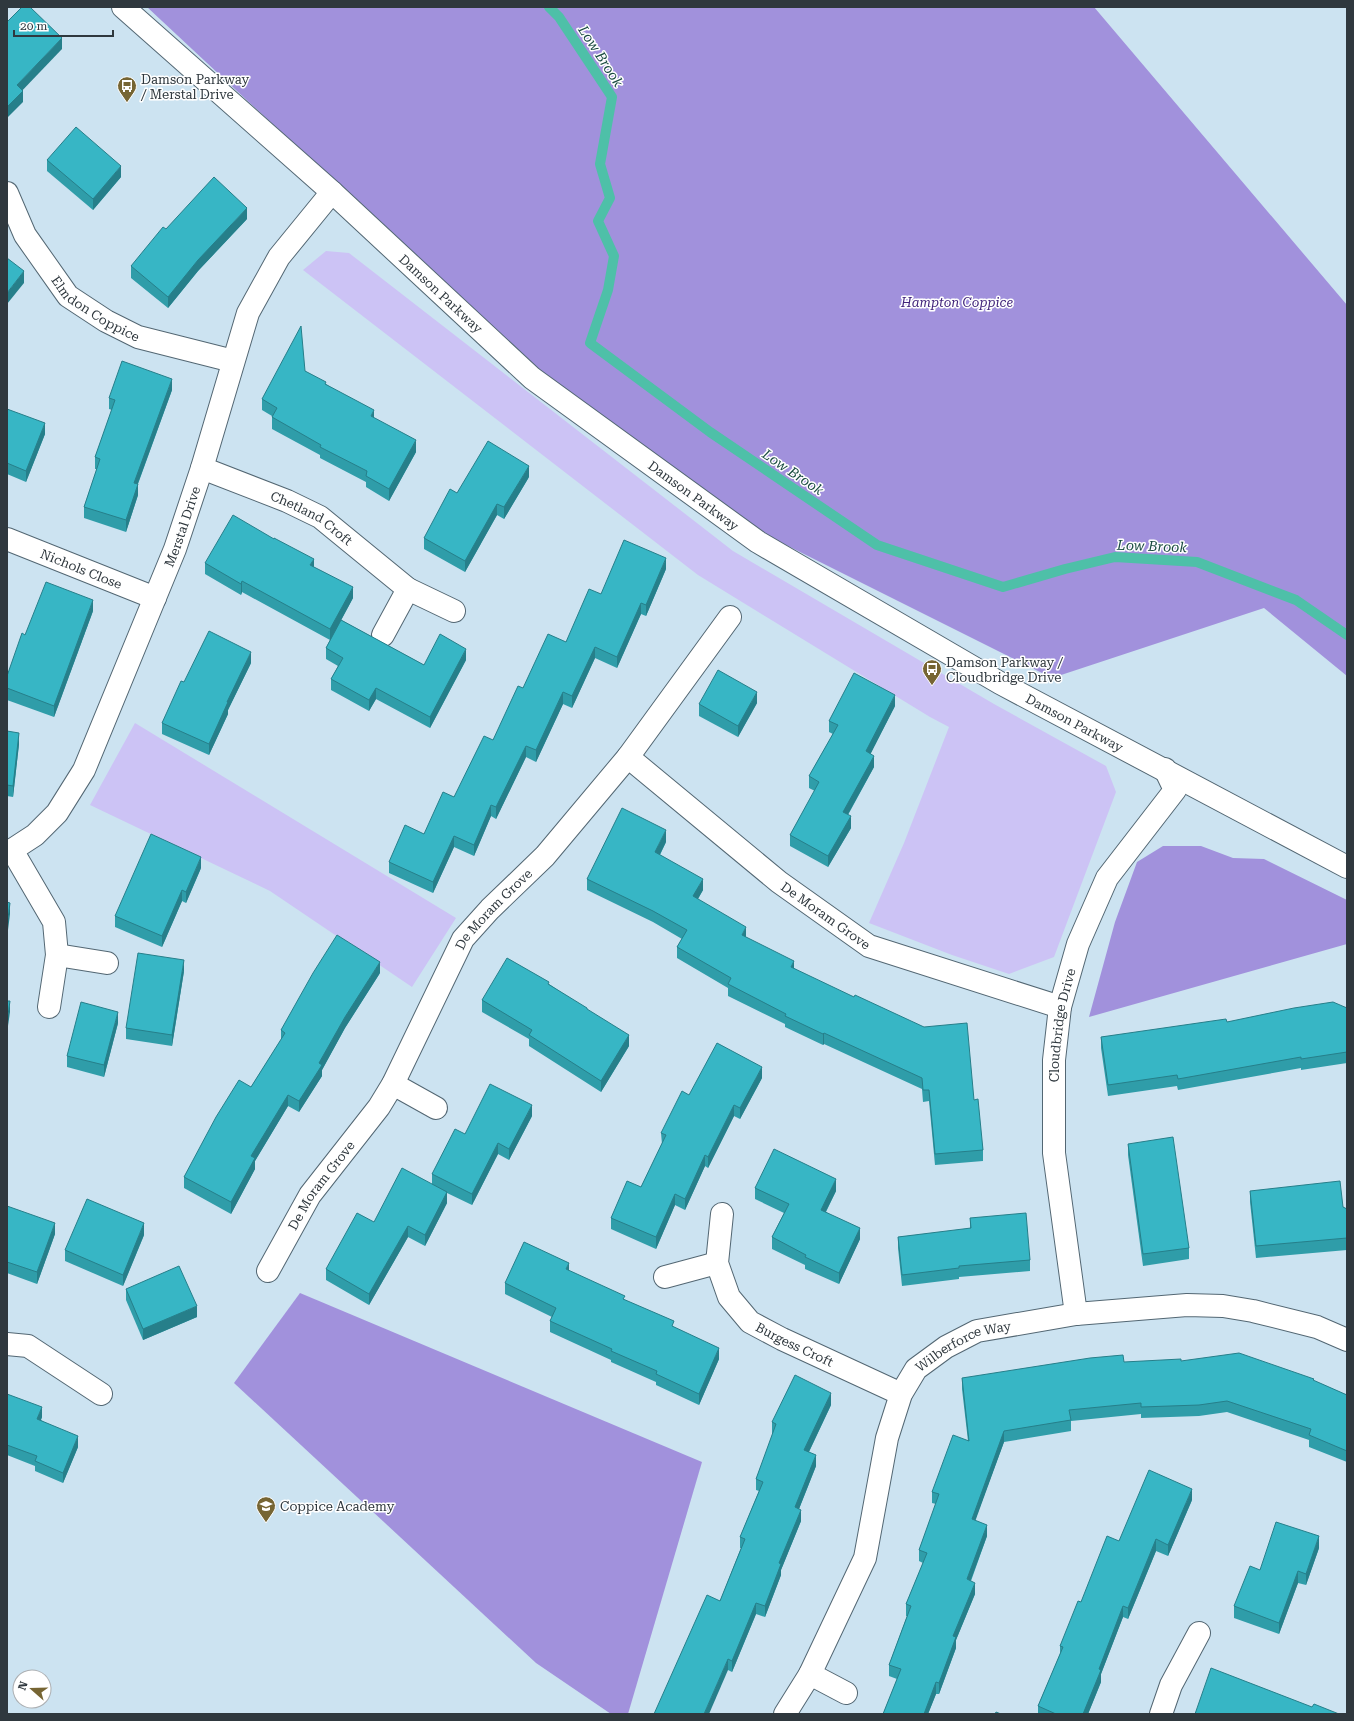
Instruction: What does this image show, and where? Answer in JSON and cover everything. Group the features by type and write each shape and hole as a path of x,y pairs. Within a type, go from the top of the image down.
{"street":[{"name":"Damson Parkway","path":"123,7 332,192 532,378 758,542 1000,683 1347,866"},
{"name":"Merstal Drive","path":"49,1007 57,956 54,922 10,850 35,835 57,813 84,770 175,549 202,468 248,313 279,257 332,192"},
{"name":"Elmdon Coppice","path":"7,193 25,235 68,296 106,321 138,337 233,361"},
{"name":"Chetland Croft","path":"202,468 287,501 320,517 408,589 454,612"},
{"name":"Nichols Close","path":"7,539 155,598"},
{"path":"384,635 408,589"},
{"name":"De Moram Grove","path":"268,1272 310,1195 379,1107 393,1084 463,939 490,909 545,856 628,757 730,617"},
{"name":"De Moram Grove","path":"628,757 779,882 869,946 1060,1007"},
{"name":"Cloudbridge Drive","path":"1076,1314 1054,1153 1054,1060 1060,1007 1078,944 1107,878 1176,790 1165,769"},
{"path":"57,956 107,963"},
{"path":"393,1084 436,1108"},
{"name":"Burgess Croft","path":"722,1214 717,1263 729,1297 750,1322 782,1340 901,1394"},
{"path":"665,1277 717,1263"},
{"name":"Wilberforce Way","path":"785,1714 810,1674 865,1558 887,1438 901,1394 916,1369 946,1347 977,1330 1076,1314 1187,1305 1223,1306 1253,1311 1317,1327 1347,1340"},
{"path":"7,1344 28,1346 101,1394"},
{"path":"1161,1714 1171,1686 1199,1633"},
{"path":"810,1674 846,1693"}],"shaded area":[{"path":"326,251 349,253 733,551 994,704 1106,766 1116,792 1054,957 1009,974 952,955 869,923 904,843 949,727 930,717 698,575 303,270"},
{"path":"135,723 456,918 412,987 270,891 90,805"}],"green space":[{"name":"Hampton Coppice","path":"147,7 1094,7 1347,305 1347,676 1264,608 1052,678 766,535 537,371"},
{"path":"1163,846 1201,846 1233,858 1264,859 1347,900 1347,944 1089,1017 1115,922 1137,862"},
{"path":"300,1293 702,1462 628,1714 611,1714 536,1663 234,1383"}],"building":[{"path":"22,7 30,7 62,38 17,85 23,91 7,107 7,22"},
{"path":"76,127 121,166 93,199 47,160"},
{"path":"214,177 247,208 198,260 168,297 131,266 163,227 166,229"},
{"path":"7,258 24,271 7,293"},
{"path":"301,326 305,371 326,382 325,384 374,410 371,416 416,440 389,489 366,476 367,471 320,447 321,445 272,417 277,408 262,399"},
{"path":"122,361 172,379 134,483 138,484 126,520 84,507 100,459 95,457 115,400 109,398"},
{"path":"7,409 45,423 26,471 7,463"},
{"path":"488,441 529,466 504,507 497,504 465,561 424,538 450,489 457,493"},
{"path":"233,515 274,539 314,559 310,565 353,587 330,629 242,581 241,584 205,563"},
{"path":"624,540 666,558 646,605 641,603 617,657 595,647 572,696 563,692 536,750 526,746 496,807 491,805 474,845 454,836 433,882 389,862 405,825 424,834 443,792 454,797 484,736 493,740 518,686 523,688 548,634 566,642 589,589 601,594"},
{"path":"46,582 93,600 54,706 7,688 7,676 22,633 25,635"},
{"path":"341,620 424,665 440,634 466,649 430,717 376,688 369,700 331,679 343,658 326,648"},
{"path":"209,631 251,652 209,744 162,723 181,681 184,682"},
{"path":"718,670 757,692 738,726 699,704"},
{"path":"854,673 895,695 866,751 874,756 843,812 851,816 828,856 790,835 819,782 809,776 838,725 829,721"},
{"path":"7,731 19,733 13,786 7,785"},
{"path":"622,808 666,830 655,852 703,879 693,896 746,927 742,935 794,961 791,967 854,997 855,995 924,1027 967,1023 974,1100 978,1099 983,1150 935,1154 929,1090 923,1090 922,1078 785,1016 786,1014 728,984 731,978 677,947 687,930 653,911 587,879"},
{"path":"151,834 201,857 186,892 182,890 162,936 115,916"},
{"path":"7,902 10,903 7,926"},
{"path":"337,935 380,962 345,1017 319,1063 322,1065 299,1101 288,1095 251,1156 255,1158 231,1202 184,1177 216,1117 239,1080 251,1087 285,1033 281,1030 313,973"},
{"path":"138,953 184,960 172,1035 126,1028"},
{"path":"507,958 549,982 548,984 629,1035 601,1081 529,1035 532,1030 482,1000"},
{"path":"7,1001 10,1001 7,1022"},
{"path":"81,1002 118,1012 104,1065 67,1056"},
{"path":"1333,1002 1347,1008 1347,1052 1301,1059 1301,1057 1178,1079 1177,1075 1108,1085 1101,1037 1226,1019 1227,1022 1294,1008"},
{"path":"717,1043 762,1067 740,1108 734,1105 708,1157 705,1155 685,1199 675,1194 656,1237 611,1218 627,1181 641,1187 666,1135 661,1133 682,1091 689,1095"},
{"path":"490,1084 532,1105 509,1149 498,1143 472,1194 432,1174 455,1129 465,1134"},
{"path":"1173,1137 1189,1248 1143,1254 1128,1144"},
{"path":"774,1149 836,1179 821,1210 860,1228 839,1273 805,1257 806,1255 772,1237 789,1204 755,1188"},
{"path":"402,1168 447,1192 425,1235 408,1226 369,1294 326,1269 357,1213 374,1222"},
{"path":"1340,1181 1343,1207 1347,1209 1347,1238 1256,1246 1250,1191"},
{"path":"87,1199 144,1223 123,1275 65,1250"},
{"path":"7,1206 55,1223 37,1272 7,1262"},
{"path":"1026,1213 1030,1260 959,1266 959,1268 902,1275 898,1237 971,1228 970,1218"},
{"path":"524,1242 569,1263 566,1269 625,1296 623,1299 674,1321 672,1326 719,1348 699,1394 656,1374 657,1371 611,1351 612,1349 550,1321 556,1308 505,1283"},
{"path":"179,1266 197,1306 143,1329 126,1289"},
{"path":"1239,1353 1314,1379 1313,1380 1347,1395 1347,1451 1309,1435 1311,1429 1227,1401 1199,1405 1141,1407 1141,1403 1069,1410 1071,1420 1004,1431 972,1519 987,1525 967,1579 975,1583 953,1636 956,1637 939,1683 936,1682 924,1714 883,1714 901,1669 889,1665 911,1606 906,1604 927,1553 919,1550 939,1494 932,1492 953,1435 969,1441 962,1378 1090,1358 1123,1355 1124,1362 1181,1359 1181,1361"},
{"path":"795,1375 831,1393 804,1450 816,1455 795,1507 801,1510 779,1563 781,1564 765,1606 756,1603 732,1661 728,1659 704,1714 654,1714 707,1595 720,1601 745,1539 740,1537 763,1482 756,1479 776,1424 772,1422"},
{"path":"7,1394 42,1407 37,1419 78,1436 63,1473 35,1461 37,1456 7,1445"},
{"path":"1149,1470 1192,1489 1168,1545 1156,1539 1128,1608 1123,1606 1099,1669 1101,1670 1083,1714 1056,1714 1038,1706 1063,1647 1060,1646 1078,1601 1081,1602 1107,1536 1119,1541"},
{"path":"1276,1522 1319,1536 1306,1574 1298,1571 1279,1623 1234,1606 1250,1566 1260,1570"},
{"path":"1211,1668 1312,1707 1314,1704 1339,1714 1195,1714"}],"waterway":[{"name":"Low Brook","path":"549,7 559,17 612,97 600,164 610,198 598,221 614,256 608,290 590,343 710,432 877,545 1003,587 1065,569 1115,557 1197,562 1296,600 1347,635"}],"place":[{"name":"Damson Parkway / Merstal Drive","path":"127,103"},
{"name":"Damson Parkway / Cloudbridge Drive","path":"932,686"},
{"name":"Coppice Academy","path":"266,1523"}]}
